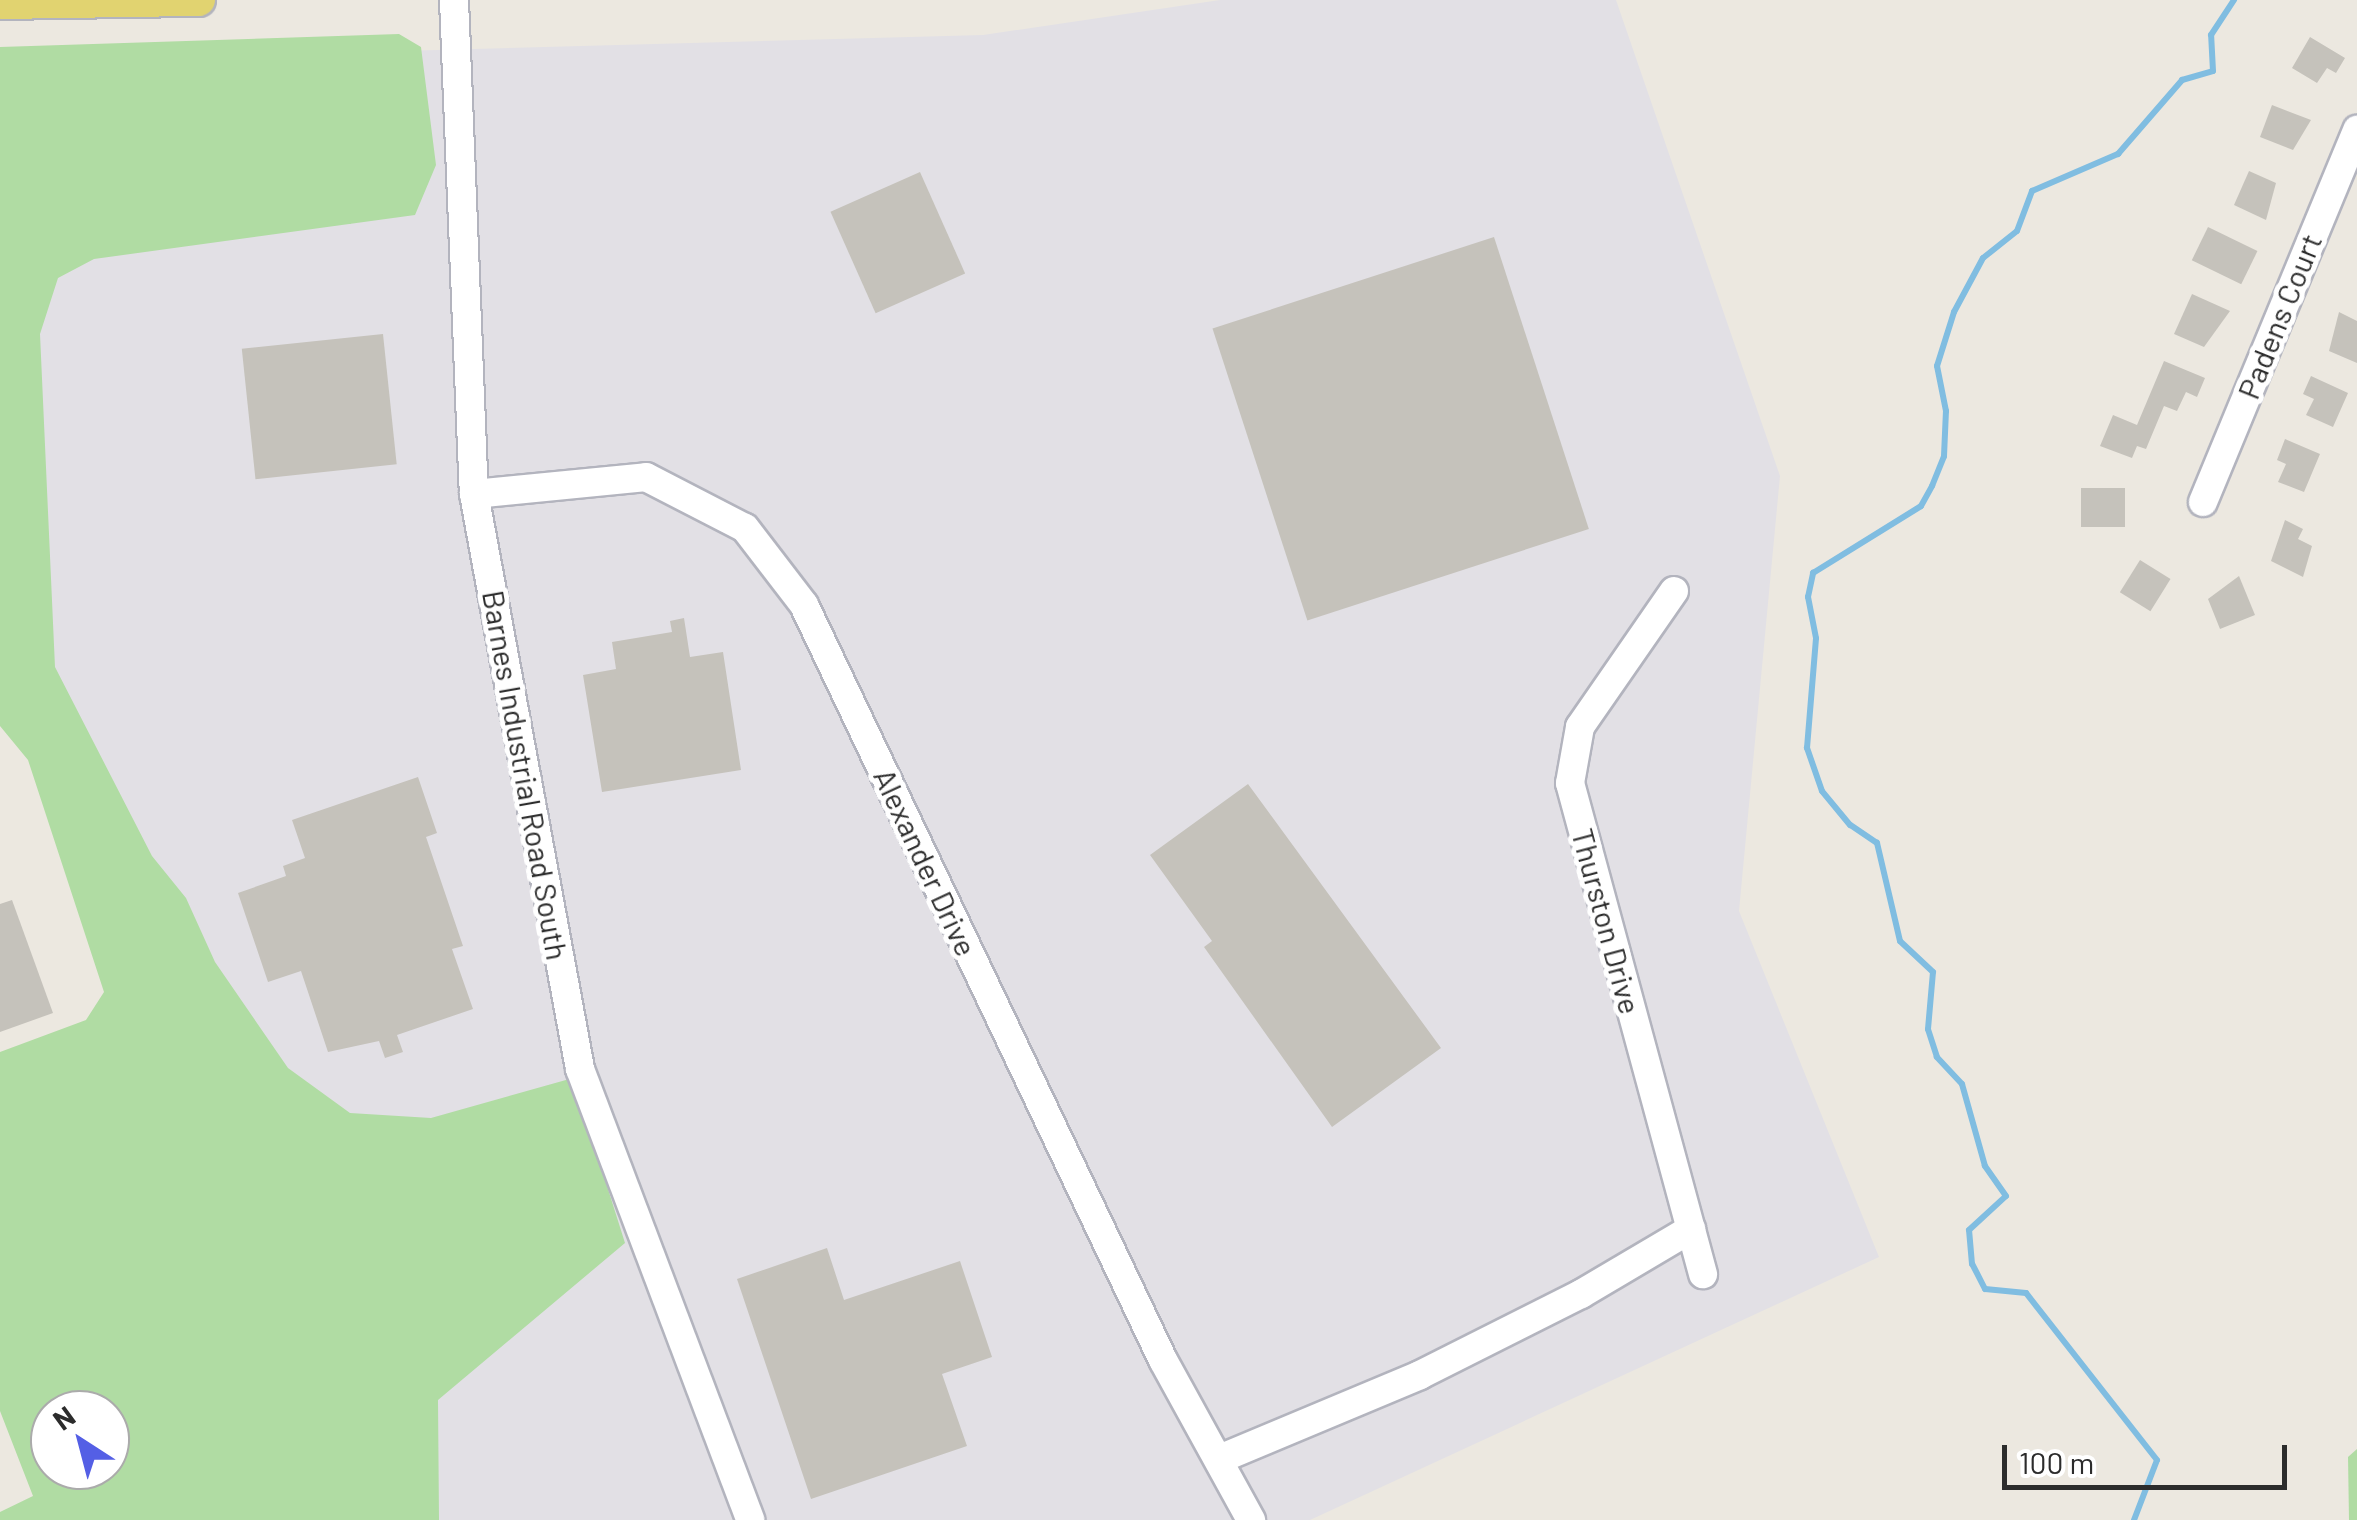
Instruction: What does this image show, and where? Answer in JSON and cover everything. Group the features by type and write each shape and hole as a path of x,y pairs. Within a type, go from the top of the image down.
{"main road":[{"path":"0,2 199,0"}],"street":[{"name":"Barnes Industrial Road South","path":"454,0 474,494 580,1069 750,1520"},
{"name":"Padens Court","path":"2203,502 2357,130"},
{"name":"Alexander Drive","path":"474,494 646,477 745,528 804,605 1163,1360 1222,1458 1251,1520"},
{"name":"Thurston Drive","path":"1674,591 1580,728 1570,783 1703,1274"},
{"path":"1222,1458 1420,1375 1582,1294 1691,1229"}],"shaded area":[{"path":"1220,0 1616,0 1780,476 1739,911 1879,1257 1310,1520 415,1520 32,678 0,390 0,62 983,35"}],"green space":[{"path":"399,34 421,47 436,165 415,215 94,259 58,278 40,334 55,667 152,856 186,898 215,962 288,1068 350,1113 431,1118 573,1078 625,1243 438,1400 439,1520 0,1520 0,1512 33,1496 31,1490 130,1490 130,1390 30,1390 30,1488 0,1411 0,1052 86,1020 104,992 28,760 0,726 0,47"},
{"path":"2357,1449 2357,1520 2349,1520 2348,1457"}],"building":[{"path":"2310,37 2345,58 2336,73 2327,68 2317,83 2292,68"},
{"path":"2272,105 2311,120 2293,150 2260,137"},
{"path":"2249,171 2276,183 2266,220 2234,205"},
{"path":"920,172 965,273 876,313 830,212"},
{"path":"2208,227 2257,251 2241,284 2192,260"},
{"path":"1494,237 1589,529 1307,620 1212,328"},
{"path":"2192,294 2230,311 2204,347 2174,334"},
{"path":"2339,312 2357,321 2357,363 2329,351"},
{"path":"383,334 397,464 255,479 242,349"},
{"path":"2164,361 2205,378 2197,397 2186,392 2177,411 2164,406 2146,449 2137,446 2132,458 2100,446 2113,415 2137,425"},
{"path":"2311,376 2348,393 2333,427 2306,415 2314,399 2303,394"},
{"path":"2285,439 2320,454 2304,492 2278,482 2286,464 2277,460"},
{"path":"2081,488 2125,488 2125,527 2081,527"},
{"path":"2285,520 2303,529 2298,539 2312,546 2303,577 2271,561"},
{"path":"2140,560 2171,579 2150,611 2120,592"},
{"path":"2239,576 2255,615 2220,629 2208,599"},
{"path":"684,618 690,657 723,652 741,770 602,792 583,675 616,669 612,642 672,632 670,621"},
{"path":"418,777 437,833 426,837 463,946 452,949 473,1009 397,1035 403,1052 385,1058 379,1041 328,1052 301,971 268,982 238,893 286,876 283,866 305,858 292,820"},
{"path":"1248,784 1441,1048 1332,1127 1204,947 1212,941 1150,855"},
{"path":"12,900 53,1013 0,1032 0,904"},
{"path":"827,1248 844,1300 960,1261 992,1357 942,1374 967,1446 811,1499 737,1279"}],"waterway":[{"path":"2134,1520 2157,1460 2026,1293 1985,1289 1972,1264 1969,1230 2006,1196 1985,1166 1962,1084 1937,1057 1928,1029 1933,972 1900,941 1877,843 1850,825 1822,791 1807,748 1816,638 1808,597 1813,573 1921,506 1932,486 1944,456 1946,411 1937,366 1954,312 1983,258 2017,231 2032,191 2118,154 2182,80 2213,71 2211,35 2234,0"}]}
